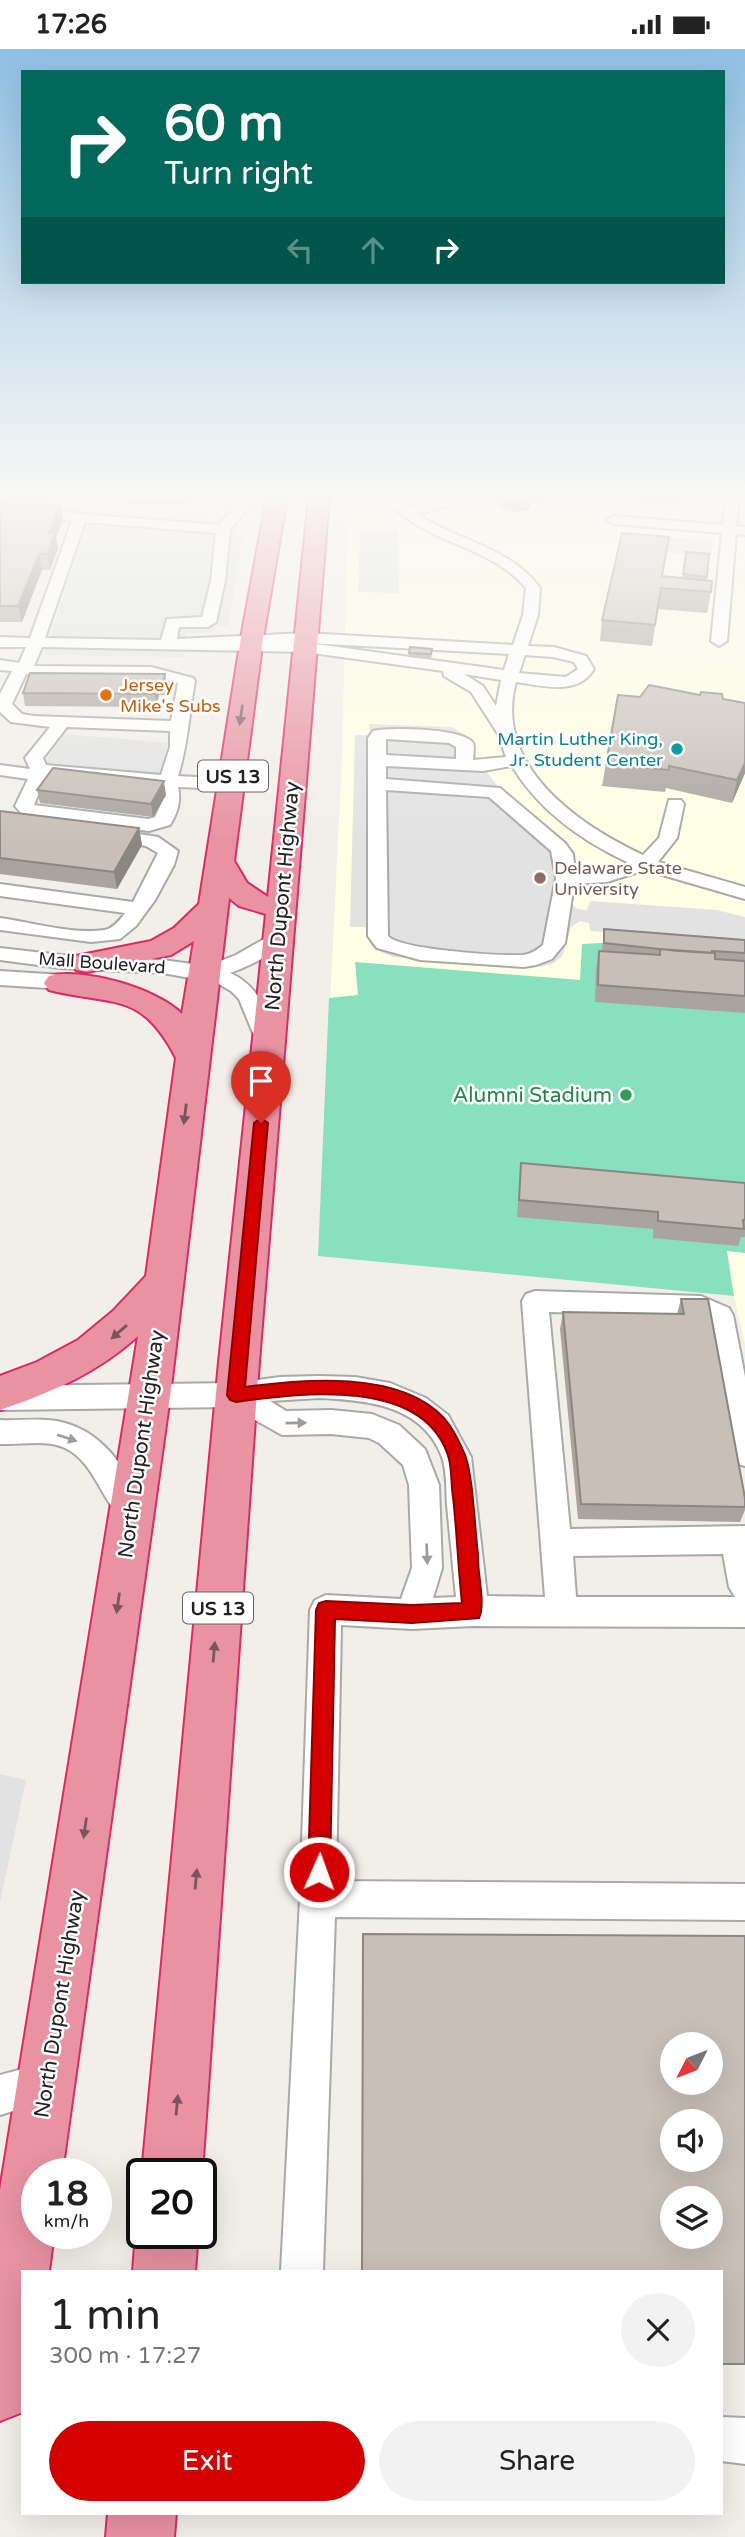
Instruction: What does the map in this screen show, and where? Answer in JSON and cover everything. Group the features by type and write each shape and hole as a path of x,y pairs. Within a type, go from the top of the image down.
{"highway":[{"name":"North Dupont Highway","path":"0,2389 24,2089 132,1511 150,1396 192,1058 257,613"},
{"name":"North Dupont Highway","path":"173,2158 236,1395 308,613"},
{"path":"220,861 238,893 279,922"},
{"path":"86,963 160,948 185,934 214,906"},
{"path":"60,983 118,992 158,1008 171,1021 192,1058"},
{"path":"0,1392 41,1380 68,1367 106,1342 127,1325 164,1281"},
{"path":"164,2270 166,2249"},
{"path":"140,2537 142,2515"}],"street":[{"path":"47,613 29,661 2,704 17,718 62,723 179,726"},
{"path":"168,644 172,622 208,622 210,613"},
{"path":"505,733 505,696 528,613"},
{"path":"719,641 724,613"},
{"path":"442,646 523,636 580,659 586,669 572,681 524,687 505,696"},
{"path":"0,642 305,642 442,646 523,636"},
{"path":"305,642 362,656 551,682"},
{"path":"302,680 335,661 362,656"},
{"path":"0,665 37,671 139,672 178,677 187,681 188,687 179,726 179,747 168,781 172,800 163,821 149,825 28,810 24,806 0,802"},
{"path":"428,665 471,683 505,733 530,780 560,811 603,842 643,863 699,882 745,893"},
{"path":"43,774 34,758 62,723"},
{"path":"377,784 487,791 500,795 558,847 564,854 566,879 559,907 557,940 550,952 540,958 524,961 420,954 384,944 378,936 377,784 377,760 379,735 460,741 465,745 464,765"},
{"path":"377,760 498,765 517,760"},
{"path":"24,806 25,799 43,774 51,769 168,781 232,784"},
{"path":"0,770 43,774"},
{"path":"566,879 600,878 643,863 667,840 675,804"},
{"path":"0,924 104,937 121,930 138,909 168,856 164,848 151,841 12,823"},
{"path":"0,890 138,909"},
{"name":"Mall Boulevard","path":"0,978 60,983 154,982 204,973 228,968 251,958 279,922"},
{"name":"Mall Boulevard","path":"0,954 86,963 169,967 226,978 241,987 250,999 268,1043"},
{"path":"562,1611 535,1301 701,1305 720,1315 745,1454"},
{"path":"0,1398 236,1395 293,1387 355,1388 390,1395 416,1406 438,1423 457,1457 473,1611"},
{"path":"236,1395 282,1423 372,1426 389,1434 415,1458 424,1485 427,1568 412,1614"},
{"path":"0,1432 66,1436 82,1443 102,1463 132,1511"},
{"path":"556,1543 740,1540 745,1587"},
{"path":"302,2270 318,1899 326,1610 412,1614 473,1611 745,1612"},
{"path":"318,1899 745,1902"},
{"path":"723,2439 745,2441"}],"shaded area":[{"path":"58,613 230,613 228,626 215,626 212,633 186,633 184,657 44,655"},
{"name":"Delaware State University","path":"345,613 745,613 745,1344 734,1296 318,1256 342,757"},
{"path":"369,724 452,727 474,740 476,757 498,787 571,849 574,864 571,903 577,909 587,910 590,901 717,910 745,917 745,942 590,931 589,923 580,921 571,927 563,955 554,963 541,967 393,957 376,950 371,946 365,927 350,927 355,735 370,735"},
{"path":"65,734 168,743 160,774 44,762"},
{"path":"0,1774 26,1780 0,1902"}],"green space":[{"path":"602,943 745,954 745,1253 727,1251 734,1296 318,1256 329,998 358,995 355,962 580,980 582,944"}],"building":[{"path":"604,613 657,613 655,625 602,620"},
{"path":"410,647 432,649 431,654 409,653"},
{"path":"30,673 165,674 163,682 158,682 155,694 23,693"},
{"name":"Martin Luther King, Jr. Student Center","path":"649,685 700,695 701,692 722,694 723,699 745,703 745,763 737,780 669,766 669,770 606,764 618,695 640,697"},
{"path":"53,768 164,781 151,804 37,790"},
{"path":"0,811 139,828 114,872 0,858"},
{"path":"604,929 745,940 745,953 678,951 604,943"},
{"path":"660,949 715,953 715,959 745,961 745,996 598,985 599,951 660,955"},
{"path":"521,1163 745,1183 744,1229 658,1221 658,1212 519,1200"},
{"path":"681,1299 708,1299 745,1507 581,1504 563,1312 684,1314"},
{"path":"363,1934 745,1936 745,2364 723,2364 723,2270 362,2270"}],"place":[{"name":"Jersey Mike's Subs","path":"106,695"},
{"name":"Martin Luther King, Jr. Student Center","path":"677,749"},
{"name":"Delaware State University","path":"540,878"},
{"name":"Alumni Stadium","path":"626,1095"}],"route":[{"path":"261,1123 236,1395 293,1387 355,1388 390,1395 416,1406 438,1423 457,1457 469,1555 468,1571 473,1611 412,1614 326,1610 319,1872"}]}
